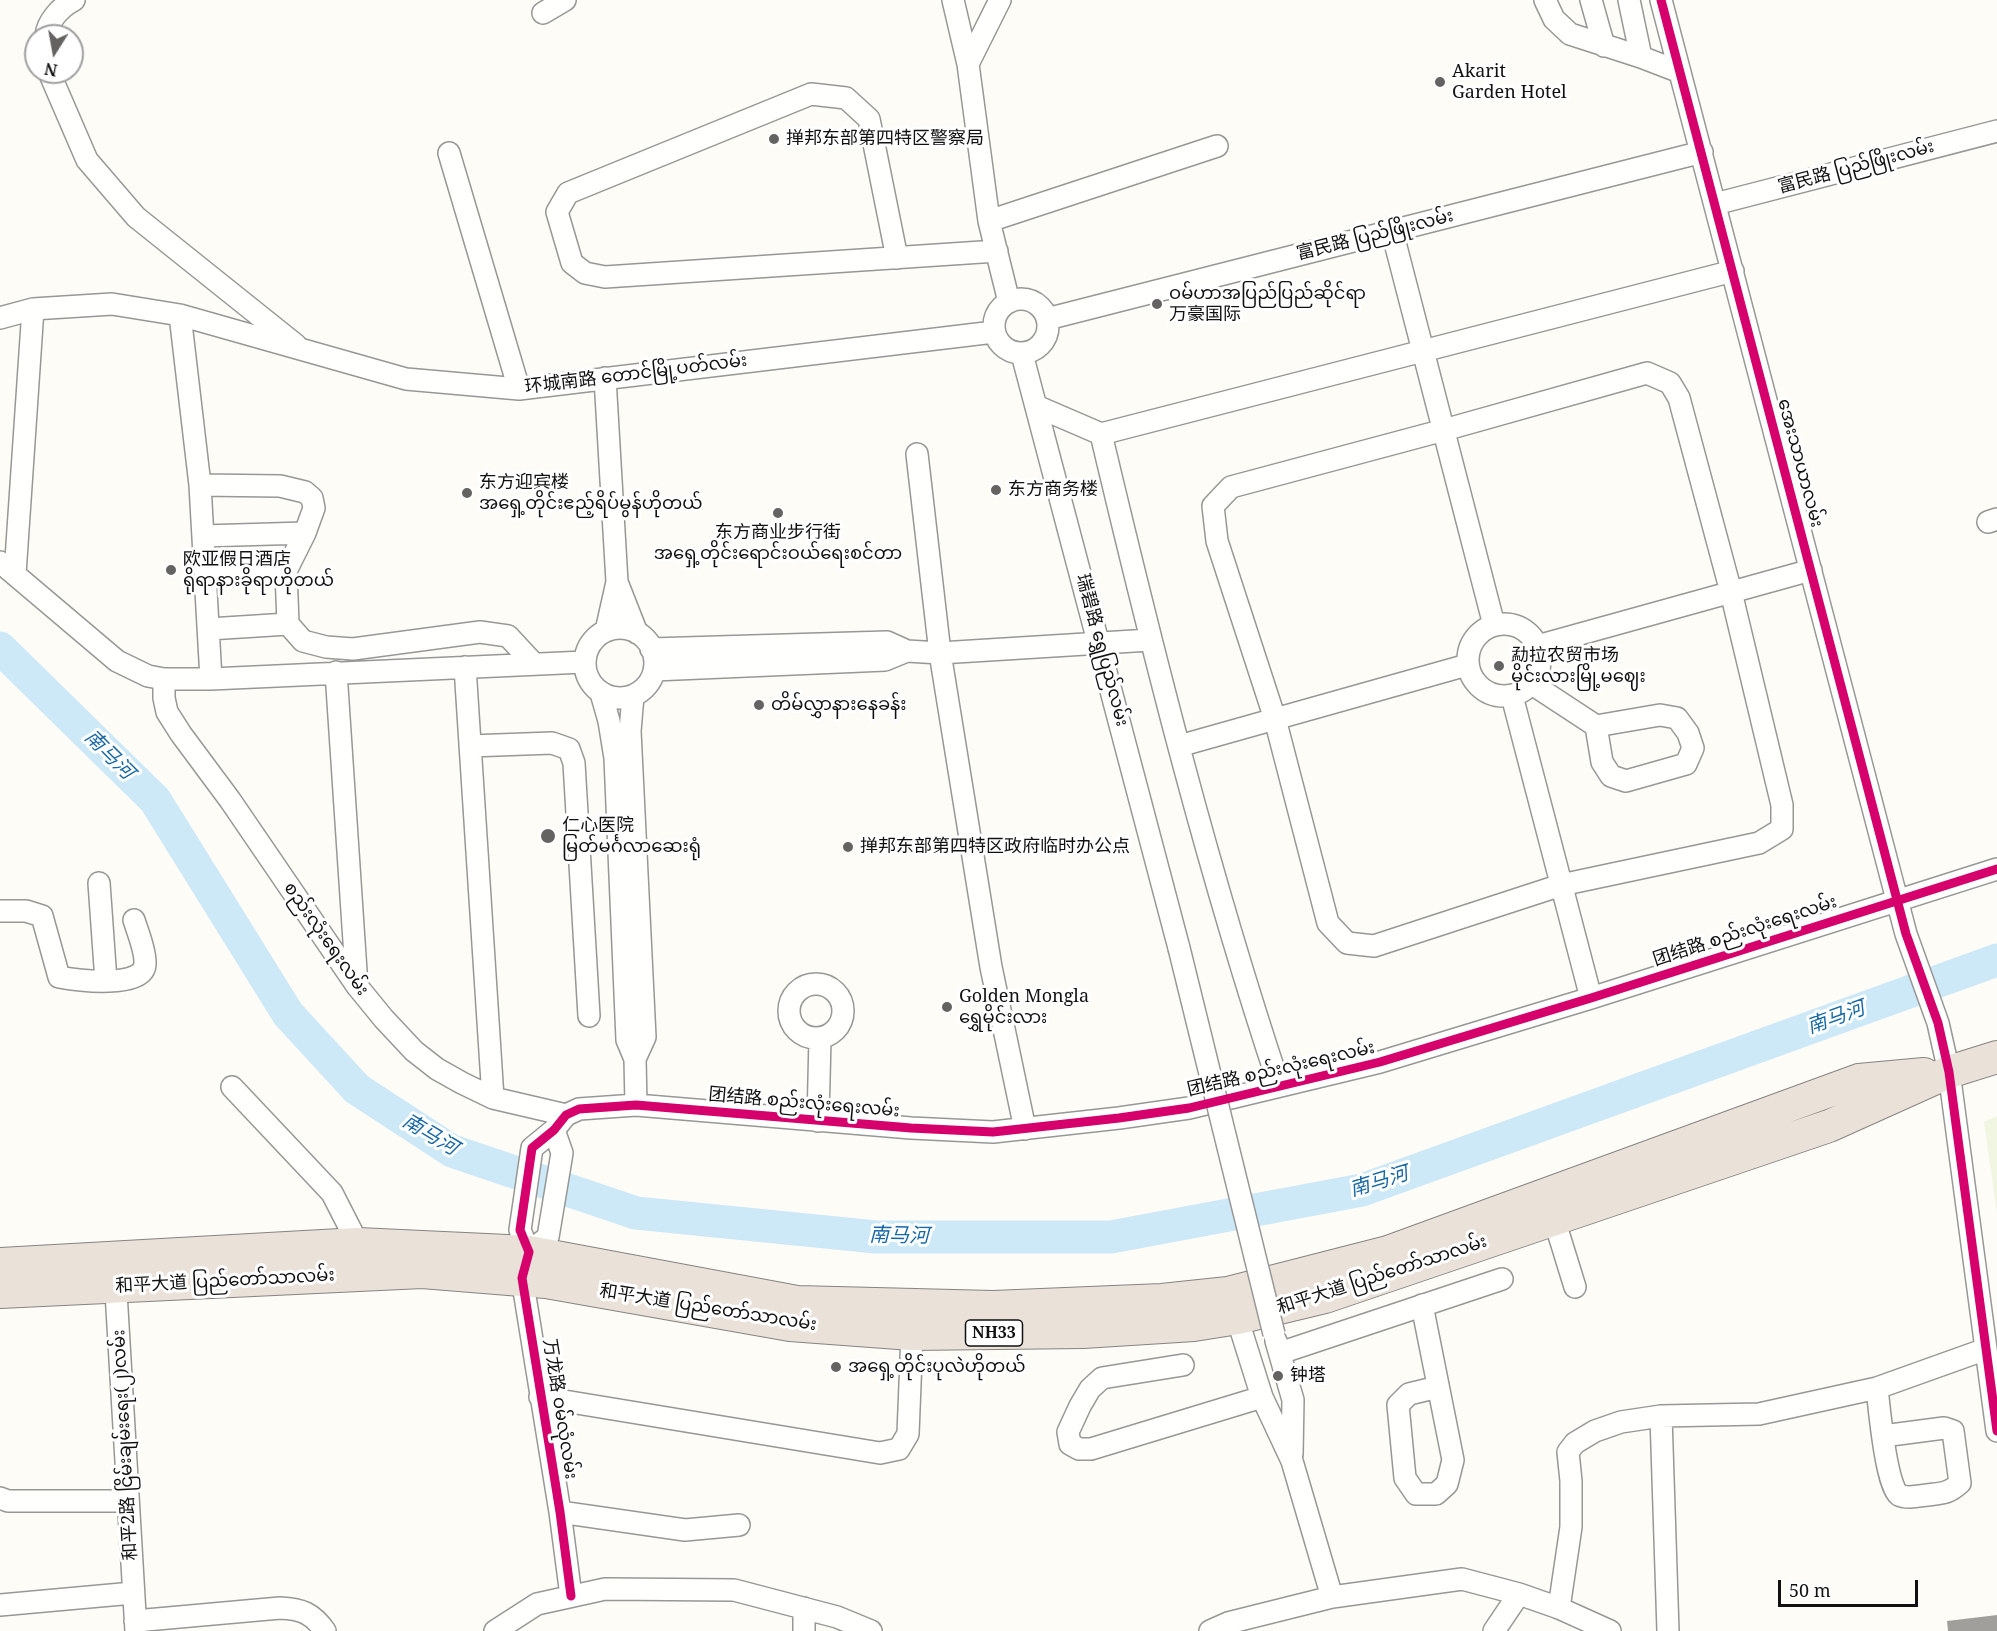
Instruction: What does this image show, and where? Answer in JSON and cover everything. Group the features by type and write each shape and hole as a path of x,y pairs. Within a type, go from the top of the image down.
{"highway":[{"name":"和平大道 ပြည်တော်သာလမ်း","path":"0,1292 114,1273 358,1244 530,1249 797,1302 993,1307 1162,1300 1233,1306 1325,1297 1829,1126 1949,1072 1997,1057"},
{"name":"和平大道 ပြည်တော်သာလမ်း","path":"0,1264 114,1273 422,1272 530,1249 790,1325 912,1334 1083,1332 1194,1325 1233,1306 1388,1252 1859,1080 1949,1072"}],"street":[{"path":"51,24 64,5 74,0"},
{"path":"543,13 565,0"},
{"path":"953,0 968,63 989,221 1009,302"},
{"path":"968,63 1000,0"},
{"path":"1545,0 1554,19 1570,34 1680,72"},
{"path":"1591,0 1604,46"},
{"path":"1629,0 1641,57"},
{"name":"အေးသာယာလမ်း","path":"1661,0 1906,934 1938,1023 1949,1072 1997,1431"},
{"path":"54,84 87,160 136,217 304,351"},
{"path":"897,258 869,119 846,98 811,94 568,193 557,212 572,263 585,273 605,277 897,258 996,251"},
{"name":"富民路 ပြည်ဖြိုးလမ်း","path":"1715,204 1997,131"},
{"path":"989,221 1217,146"},
{"name":"富民路 ပြည်ဖြိုးလမ်း","path":"1047,319 1702,152"},
{"path":"449,153 519,389"},
{"path":"1392,231 1494,625"},
{"path":"1036,406 1101,434 1733,271"},
{"path":"1016,299 1032,301 1039,305 1047,319 1047,335 1043,342 1038,348 1022,354 1001,346 994,332 996,314 1016,299"},
{"name":"环城南路 တောင်မြို့ပတ်လမ်း","path":"0,318 33,309 112,304 180,315 406,379 519,389 994,332"},
{"path":"33,309 8,568 117,661 148,676 164,679 211,679 584,662"},
{"path":"180,315 200,485 211,679"},
{"name":"瑞碧路 ရွှေပြည်လမ်း","path":"1022,354 1179,948 1277,1344"},
{"path":"1647,373 1670,382 1679,398 1731,592 1782,805 1782,830 1759,843 1561,885 1374,946 1347,943 1328,923 1275,719 1217,541 1213,506 1231,487 1444,430 1647,373"},
{"path":"605,378 617,582 606,631"},
{"path":"1101,434 1150,640 1246,986 1279,1086"},
{"path":"918,454 940,653 991,967 1025,1129"},
{"path":"200,485 280,486 305,492 312,498 314,508 305,533 286,571 288,624 303,641 326,647 353,649 480,632 508,636 534,664"},
{"path":"203,536 305,533"},
{"path":"1537,646 1811,570"},
{"path":"206,578 286,571"},
{"path":"617,582 637,633"},
{"path":"208,628 288,624"},
{"path":"1494,625 1517,626 1535,640 1537,646 1541,663 1538,674 1523,692 1512,696 1490,694 1480,688 1467,665 1470,647 1475,637 1494,625"},
{"path":"625,629 637,633 644,638 654,658 654,670 650,681 633,696 613,698 601,693 592,685 586,674 584,662 591,643 606,631 625,629"},
{"path":"651,649 887,642 907,651 940,653 1150,640"},
{"path":"654,670 885,660 907,651"},
{"path":"1179,746 1467,665"},
{"path":"465,667 493,1098"},
{"path":"336,672 357,986"},
{"name":"စည်းလုံးရေးလမ်း","path":"164,679 167,712 181,734 236,809 357,986 384,1019 414,1051 437,1069 493,1098 560,1123"},
{"path":"1532,684 1596,726 1660,715 1677,718 1688,733 1693,748 1686,764 1626,781 1611,776 1602,762 1596,726"},
{"path":"601,693 609,721 615,758 627,1040 635,1059 636,1105"},
{"path":"633,696 630,731 645,1037 635,1059"},
{"path":"1512,696 1591,998"},
{"path":"470,746 552,743 569,748 574,763 589,1016"},
{"name":"团结路 စည်းလုံးရေးလမ်း","path":"560,1123 579,1109 636,1105 818,1121 993,1132 1189,1108 1380,1062 1591,998 1997,869"},
{"path":"99,883 106,981"},
{"path":"0,911 26,911 42,916 59,977 84,982 133,978 143,971 146,964 134,920"},
{"path":"818,1121 820,1038"},
{"path":"232,1087 332,1193 358,1244"},
{"path":"530,1249 532,1148 560,1123"},
{"path":"530,1249 562,1153 560,1123"},
{"path":"1554,1219 1575,1287"},
{"name":"万龙路 ဝမ်လုံလမ်း","path":"530,1249 540,1397 560,1512 571,1596"},
{"name":"和平2路 ငြိမ်းချမ်းရေး(၂)လမ်း","path":"114,1273 136,1626"},
{"path":"1292,1461 1293,1400 1277,1344 1422,1305 1502,1279"},
{"path":"1422,1305 1453,1460 1447,1484 1436,1494 1416,1494 1405,1478 1398,1405 1409,1394 1438,1387"},
{"path":"1233,1306 1262,1397 1292,1461 1332,1597"},
{"path":"540,1397 880,1453 899,1449 908,1434 912,1334"},
{"path":"1559,1608 1571,1527 1571,1481 1568,1452 1575,1443 1594,1431 1621,1422 1661,1416 1759,1414 1877,1388 1986,1349"},
{"path":"1183,1365 1102,1378 1090,1389 1080,1406 1068,1432 1070,1444 1079,1449 1091,1449 1262,1397"},
{"path":"1877,1388 1883,1436"},
{"path":"1661,1416 1668,1631"},
{"path":"0,1498 8,1500 128,1501"},
{"path":"560,1512 685,1530 739,1525"},
{"path":"1210,1631 1228,1623 1332,1597 1462,1579 1519,1594 1559,1608 1610,1631"},
{"path":"495,1631 537,1604 605,1588 734,1590 837,1617 871,1631"},
{"path":"0,1605 133,1593"},
{"path":"1494,1631 1519,1594"},
{"path":"804,1608 804,1631"},
{"path":"136,1626 297,1609 316,1618 325,1631"}],"green space":[{"path":"1997,1116 1997,1213 1984,1122"}],"building":[{"path":"1997,1615 1997,1631 1948,1631 1947,1621"}],"waterway":[{"name":"南马河","path":"0,648 155,800 288,1014 357,1089 452,1151 636,1213 876,1237 1111,1237 1362,1190 1997,960"}],"cycle path":[{"path":"1661,0 1906,934 1938,1023 1949,1072 1997,1431"},
{"path":"571,1596 560,1512 522,1278 529,1252 520,1230 532,1148 554,1130 566,1115 579,1109 636,1105 911,1128 993,1132 1189,1108 1380,1062 1591,998 1997,869"}],"place":[{"name":"Akarit Garden Hotel","path":"1440,82"},
{"name":"掸邦东部第四特区警察局","path":"774,139"},
{"name":"ဝမ်ဟာအပြည်ပြည်ဆိုင်ရာ 万豪国际","path":"1157,304"},
{"name":"东方商务楼","path":"996,490"},
{"name":"东方迎宾楼 အရှေ့တိုင်းဧည့်ရိပ်မွန်ဟိုတယ်","path":"467,493"},
{"name":"东方商业步行街 အရှေ့တိုင်းရောင်းဝယ်ရေးစင်တာ","path":"778,513"},
{"name":"欧亚假日酒店 ရိုရာနားခိုရာဟိုတယ်","path":"171,570"},
{"name":"勐拉农贸市场 မိုင်းလားမြို့မဈေး","path":"1499,666"},
{"name":"တိမ်လွှာနားနေခန်း","path":"759,705"},
{"name":"仁心医院 မြတ်မင်္ဂလာဆေးရုံ","path":"548,836"},
{"name":"掸邦东部第四特区政府临时办公点","path":"848,847"},
{"name":"Golden Mongla ရွှေမိုင်းလား","path":"947,1007"},
{"name":"အရှေ့တိုင်းပုလဲဟိုတယ်","path":"836,1367"},
{"name":"钟塔","path":"1278,1376"}]}
